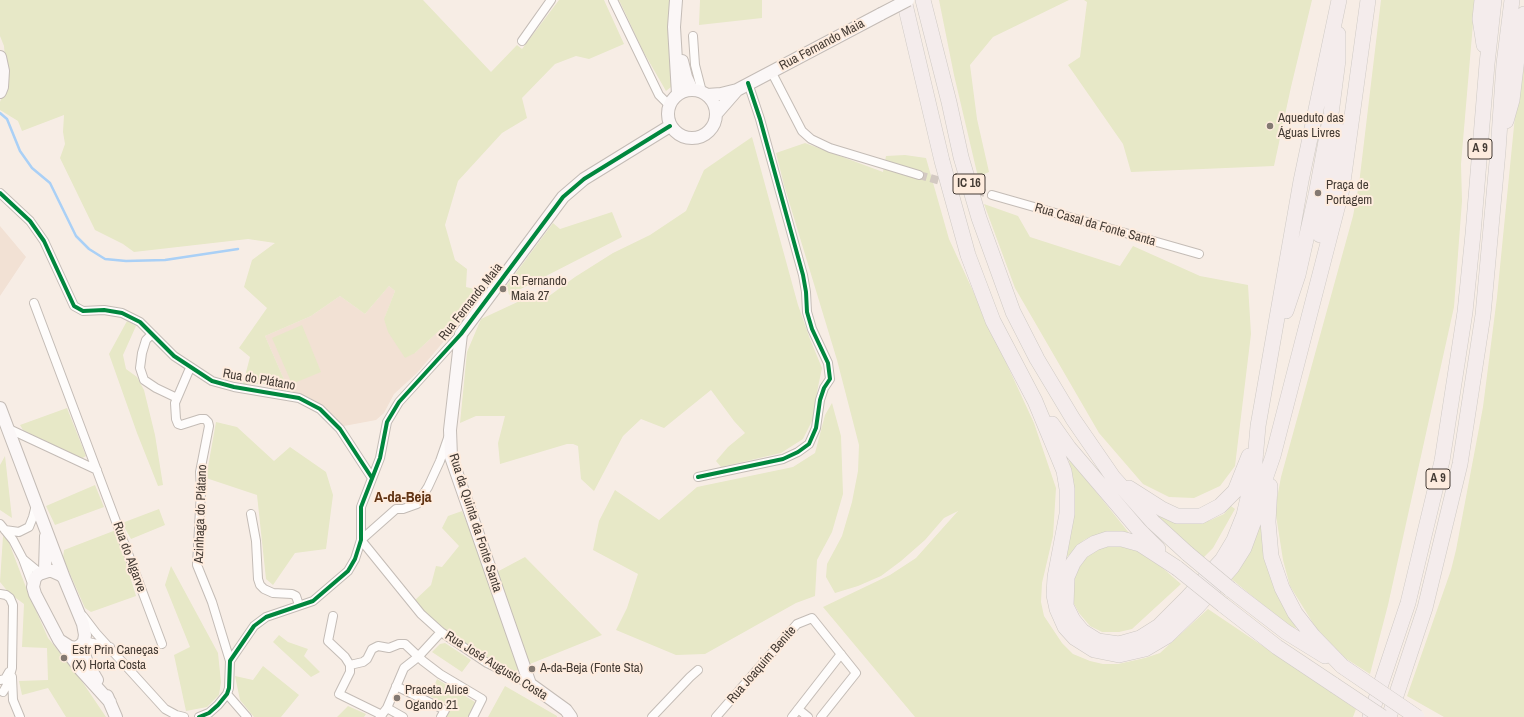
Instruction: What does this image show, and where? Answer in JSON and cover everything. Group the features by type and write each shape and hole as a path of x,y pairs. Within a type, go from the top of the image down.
{"highway":[{"name":"IC 16","path":"904,0 942,160 968,255 993,321 1035,400"},
{"name":"IC 16","path":"923,0 949,102 961,157 978,218 1013,312 1037,360 1072,419 1113,477"},
{"path":"1177,568 1140,544 1122,539 1107,539 1082,551 1073,563 1066,577 1066,606 1073,620 1082,631 1098,641 1119,644 1140,638 1159,626 1187,598 1222,560 1234,540 1244,515 1254,472 1258,426 1301,180 1339,0"},
{"path":"1035,400 1064,471 1067,489 1067,514 1055,577 1054,595 1057,609 1065,627 1075,638 1094,650 1119,655 1145,649 1167,636 1196,607 1232,567 1244,548 1255,518 1263,485 1273,456 1342,189 1368,0"},
{"path":"1482,0 1480,19 1487,64"},
{"name":"A 9","path":"1370,717 1408,603 1442,461 1466,305 1494,0"},
{"name":"A 9","path":"1389,717 1425,608 1460,464 1483,315 1498,151 1504,64 1512,0"},
{"path":"1498,151 1512,100 1521,25 1524,14"},
{"path":"1035,400 1068,448 1139,530 1177,568 1277,647 1382,717"},
{"path":"1113,477 1162,509 1177,516 1201,516 1220,506 1235,492 1244,471 1258,426"},
{"path":"1273,456 1268,522 1271,556 1282,588 1295,613 1342,666"},
{"path":"1113,477 1153,522 1230,589 1286,632 1342,666 1417,717"}],"street":[{"path":"522,41 551,0"},
{"path":"613,0 659,95 669,105"},
{"path":"676,0 674,27 678,94"},
{"path":"682,0 680,27 682,61 686,77 715,106 716,114 715,122 711,129 705,134 698,138 682,136 675,132 670,126 667,112 669,105 672,99 678,94 700,92"},
{"name":"Rua Fernando Maia","path":"700,92 721,94 737,90 908,0"},
{"path":"693,36 695,65 700,92"},
{"path":"0,57 3,71 2,87 0,92"},
{"path":"771,72 802,131 812,139 830,148 918,175"},
{"path":"698,477 783,459 798,452 809,444 816,428 820,400 824,388 830,378 828,363 812,329 807,312 803,275 760,119 748,84"},
{"name":"Rua Fernando Maia","path":"716,114 737,90"},
{"name":"Rua Fernando Maia","path":"361,540 361,507 380,458 387,422 399,402 461,334 563,197 584,179 670,126"},
{"name":"Rua do Plátano","path":"0,193 30,221 44,241 74,306 83,311 104,310 122,313 140,322 174,356 190,368 212,381 234,388 299,398 320,409 340,429 372,478"},
{"name":"Rua Casal da Fonte Santa","path":"992,195 1199,254"},
{"name":"Rua do Algarve","path":"34,303 162,644"},
{"path":"152,334 146,340 142,353 140,368 144,380 156,388 177,398"},
{"name":"Rua da Quinta da Fonte Santa","path":"461,334 450,430 451,458 530,684"},
{"name":"Azinhaga do Plátano","path":"190,368 175,403 178,424 181,425 200,419 205,419 209,426 200,472 201,491 198,565 212,602 230,661"},
{"path":"0,408 64,578 83,624 85,635 83,643 87,663 110,702 116,717"},
{"path":"7,428 97,470"},
{"path":"198,717 209,713 227,694 229,688 230,661 254,626 266,617 314,601 348,572 355,559 361,540 379,523 396,509 403,509 417,504 420,501 440,461 450,430"},
{"path":"2,527 19,532 29,527 34,517 36,504"},
{"path":"251,514 256,541 258,579 260,585 264,589 273,593 292,594 296,596 299,605"},
{"path":"2,527 13,540 23,559 37,598 59,640 81,670 110,702"},
{"path":"33,586 35,578 43,572 46,529"},
{"name":"Rua José Augusto Costa","path":"361,540 421,614 441,632 487,663 530,684 566,710 571,717"},
{"path":"23,559 43,572 56,572 64,578"},
{"path":"0,594 6,595 10,598 13,605 13,700 20,717"},
{"path":"77,609 96,633 165,709 176,715 184,717"},
{"path":"333,616 328,641 345,657 350,665 350,672 339,694 383,713 403,717"},
{"name":"Rua Joaquim Benite","path":"716,717 797,624 812,618 841,654"},
{"path":"383,713 404,668 441,632"},
{"path":"59,640 76,648 83,643 110,647"},
{"path":"350,665 363,662 372,649 378,646 389,648 402,643 440,674 482,699 473,717"},
{"path":"792,717 841,654 856,673 821,717"},
{"path":"0,680 5,679 12,668"},
{"path":"12,668 7,685 1,690 20,717"},
{"path":"652,717 698,670"},
{"path":"396,686 445,710 441,717"},
{"path":"227,694 246,717"},
{"path":"798,709 808,717"}],"shaded area":[{"path":"0,226 26,257 0,296"},
{"path":"389,286 395,291 385,317 415,353 441,329 450,334 417,373 394,394 384,413 376,420 344,426 308,397 292,393 286,384 265,336 311,316 340,296 365,314"}],"green space":[{"path":"0,0 423,0 491,72 517,45 522,49 559,0 604,0 624,44 589,59 576,56 555,64 522,98 527,118 502,133 458,181 445,225 455,260 467,269 466,287 483,291 450,334 441,329 415,353 405,358 388,332 384,319 395,291 389,286 365,314 340,296 311,316 265,336 286,384 243,384 250,357 239,348 267,308 244,287 252,260 275,243 248,239 134,252 123,244 95,230 60,158 65,144 63,132 64,115 22,131 18,121 0,110 0,102 7,83 4,46 0,36"},
{"path":"619,0 673,0 671,87 666,91 643,51"},
{"path":"700,0 762,0 762,18 699,25"},
{"path":"939,0 1069,0 993,37 970,65 977,119 989,172 978,177 954,75"},
{"path":"1084,0 1312,0 1274,166 1131,172 1123,144 1068,65 1080,57 1087,2"},
{"path":"1381,0 1475,0 1461,164 1462,201 1454,307 1388,605 1370,674 1345,658 1316,628 1290,586 1283,560 1275,509 1281,477 1353,216 1359,184"},
{"path":"1524,49 1524,717 1444,717 1407,696 1451,570 1483,407 1497,297 1515,116"},
{"path":"752,137 798,305 822,368 813,419 803,439 781,453 721,467 716,461 728,447 745,433 711,390 664,428 641,419 623,436 594,491 581,479 578,446 573,444 567,444 500,464 498,443 505,416 476,416 460,423 467,352 481,319 524,299 545,299 575,277 613,253 650,235 686,211 704,170"},
{"path":"805,143 883,172 886,156 905,155 926,158 949,239 1034,423 1056,488 1053,536 1042,583 1041,602 1044,616 1062,643 1073,654 1090,661 1103,664 1118,664 1145,658 1160,653 1208,609 1356,709 1353,717 915,717 823,607 890,575 916,558 958,511 944,518 925,540 881,576 858,586 835,593 826,577 827,564 842,536 852,502 858,471 859,445 837,360 784,185 776,153"},
{"path":"984,204 1018,216 1030,237 1120,266 1133,246 1200,276 1248,285 1251,334 1235,466 1220,486 1194,498 1169,497 1143,484 1099,433 1015,288"},
{"path":"612,212 622,237 509,295 507,285 553,223 560,229"},
{"path":"127,321 136,326 123,355 126,369 137,377 144,390 155,435 163,485 158,486 137,433 109,354"},
{"path":"302,325 321,372 292,384 272,338"},
{"path":"832,403 841,436 843,494 832,532 817,560 815,596 796,603 705,654 676,655 616,630 627,608 638,574 593,550 599,521 615,490 659,520 697,487 793,467 815,453 825,415"},
{"path":"67,408 86,456 81,459 23,430 20,425"},
{"path":"216,422 237,427 274,461 290,447 326,472 333,495 326,549 295,553 273,585 266,579 257,495 206,478"},
{"path":"5,456 12,518 0,510 0,465"},
{"path":"1069,458 1129,533 1114,531 1092,536 1084,540 1067,557 1063,555 1072,500"},
{"path":"95,485 104,507 55,525 46,506"},
{"path":"1231,506 1235,509 1213,548 1203,558 1148,508 1195,523 1211,520 1224,514"},
{"path":"159,509 165,525 131,539 122,523"},
{"path":"462,511 480,556 520,669 515,672 494,662 432,620 414,601 431,585 436,566 442,567 459,546 442,528 448,516"},
{"path":"1262,519 1296,625 1295,631 1229,577"},
{"path":"116,530 136,596 91,612 85,608 63,558 64,550"},
{"path":"3,536 8,540 27,590 48,638 77,674 106,717 66,717 48,688 22,695 19,681 48,680 47,648 22,647 24,604 9,593 0,582"},
{"path":"1120,545 1135,547 1150,557 1181,584 1132,629 1119,632 1102,632 1090,626 1079,613 1073,602 1075,569 1083,556 1101,548"},
{"path":"525,557 602,635 530,664 495,573"},
{"path":"171,566 218,653 221,682 219,695 207,707 186,711 174,655 190,647 165,585"},
{"path":"279,635 288,642 308,649 304,656 320,672 311,677 273,642"},
{"path":"445,643 471,660 462,672 432,652 440,644"},
{"path":"263,666 299,695 281,717 254,717 240,700 235,676 253,680"},
{"path":"437,679 475,702 468,717 444,717 449,708 430,696"},
{"path":"505,686 557,716 557,717 488,717"},
{"path":"348,706 366,714 364,717 337,717"}],"waterway":[{"path":"0,113 7,119 20,151 32,168 50,183 76,236 89,249 105,259 126,261 165,260 238,249"}],"tunnel":[{"path":"919,175 992,195"}],"cycle path":[{"path":"698,477 783,459 798,452 809,444 816,428 820,400 824,388 830,379 828,363 812,329 807,312 803,275 760,119 748,83"},
{"path":"199,717 209,713 227,694 229,688 230,661 254,626 266,617 313,601 348,571 355,559 361,540 361,507 380,458 387,422 399,402 461,334 563,197 584,179 670,126"},
{"path":"0,193 30,221 44,241 74,306 83,311 104,310 122,313 140,322 174,356 212,381 234,387 299,398 320,409 340,429 372,478"}],"place":[{"name":"Aqueduto das Águas Livres","path":"1270,126"},
{"name":"Praça de Portagem","path":"1318,193"},
{"name":"R Fernando Maia 27","path":"503,289"},
{"name":"Estr Prin Caneças (X) Horta Costa","path":"64,658"},
{"name":"A-da-Beja (Fonte Sta)","path":"532,669"},
{"name":"Praceta Alice Ogando 21","path":"397,698"}],"district":[{"name":"A-da-Beja","path":"403,498"}]}
